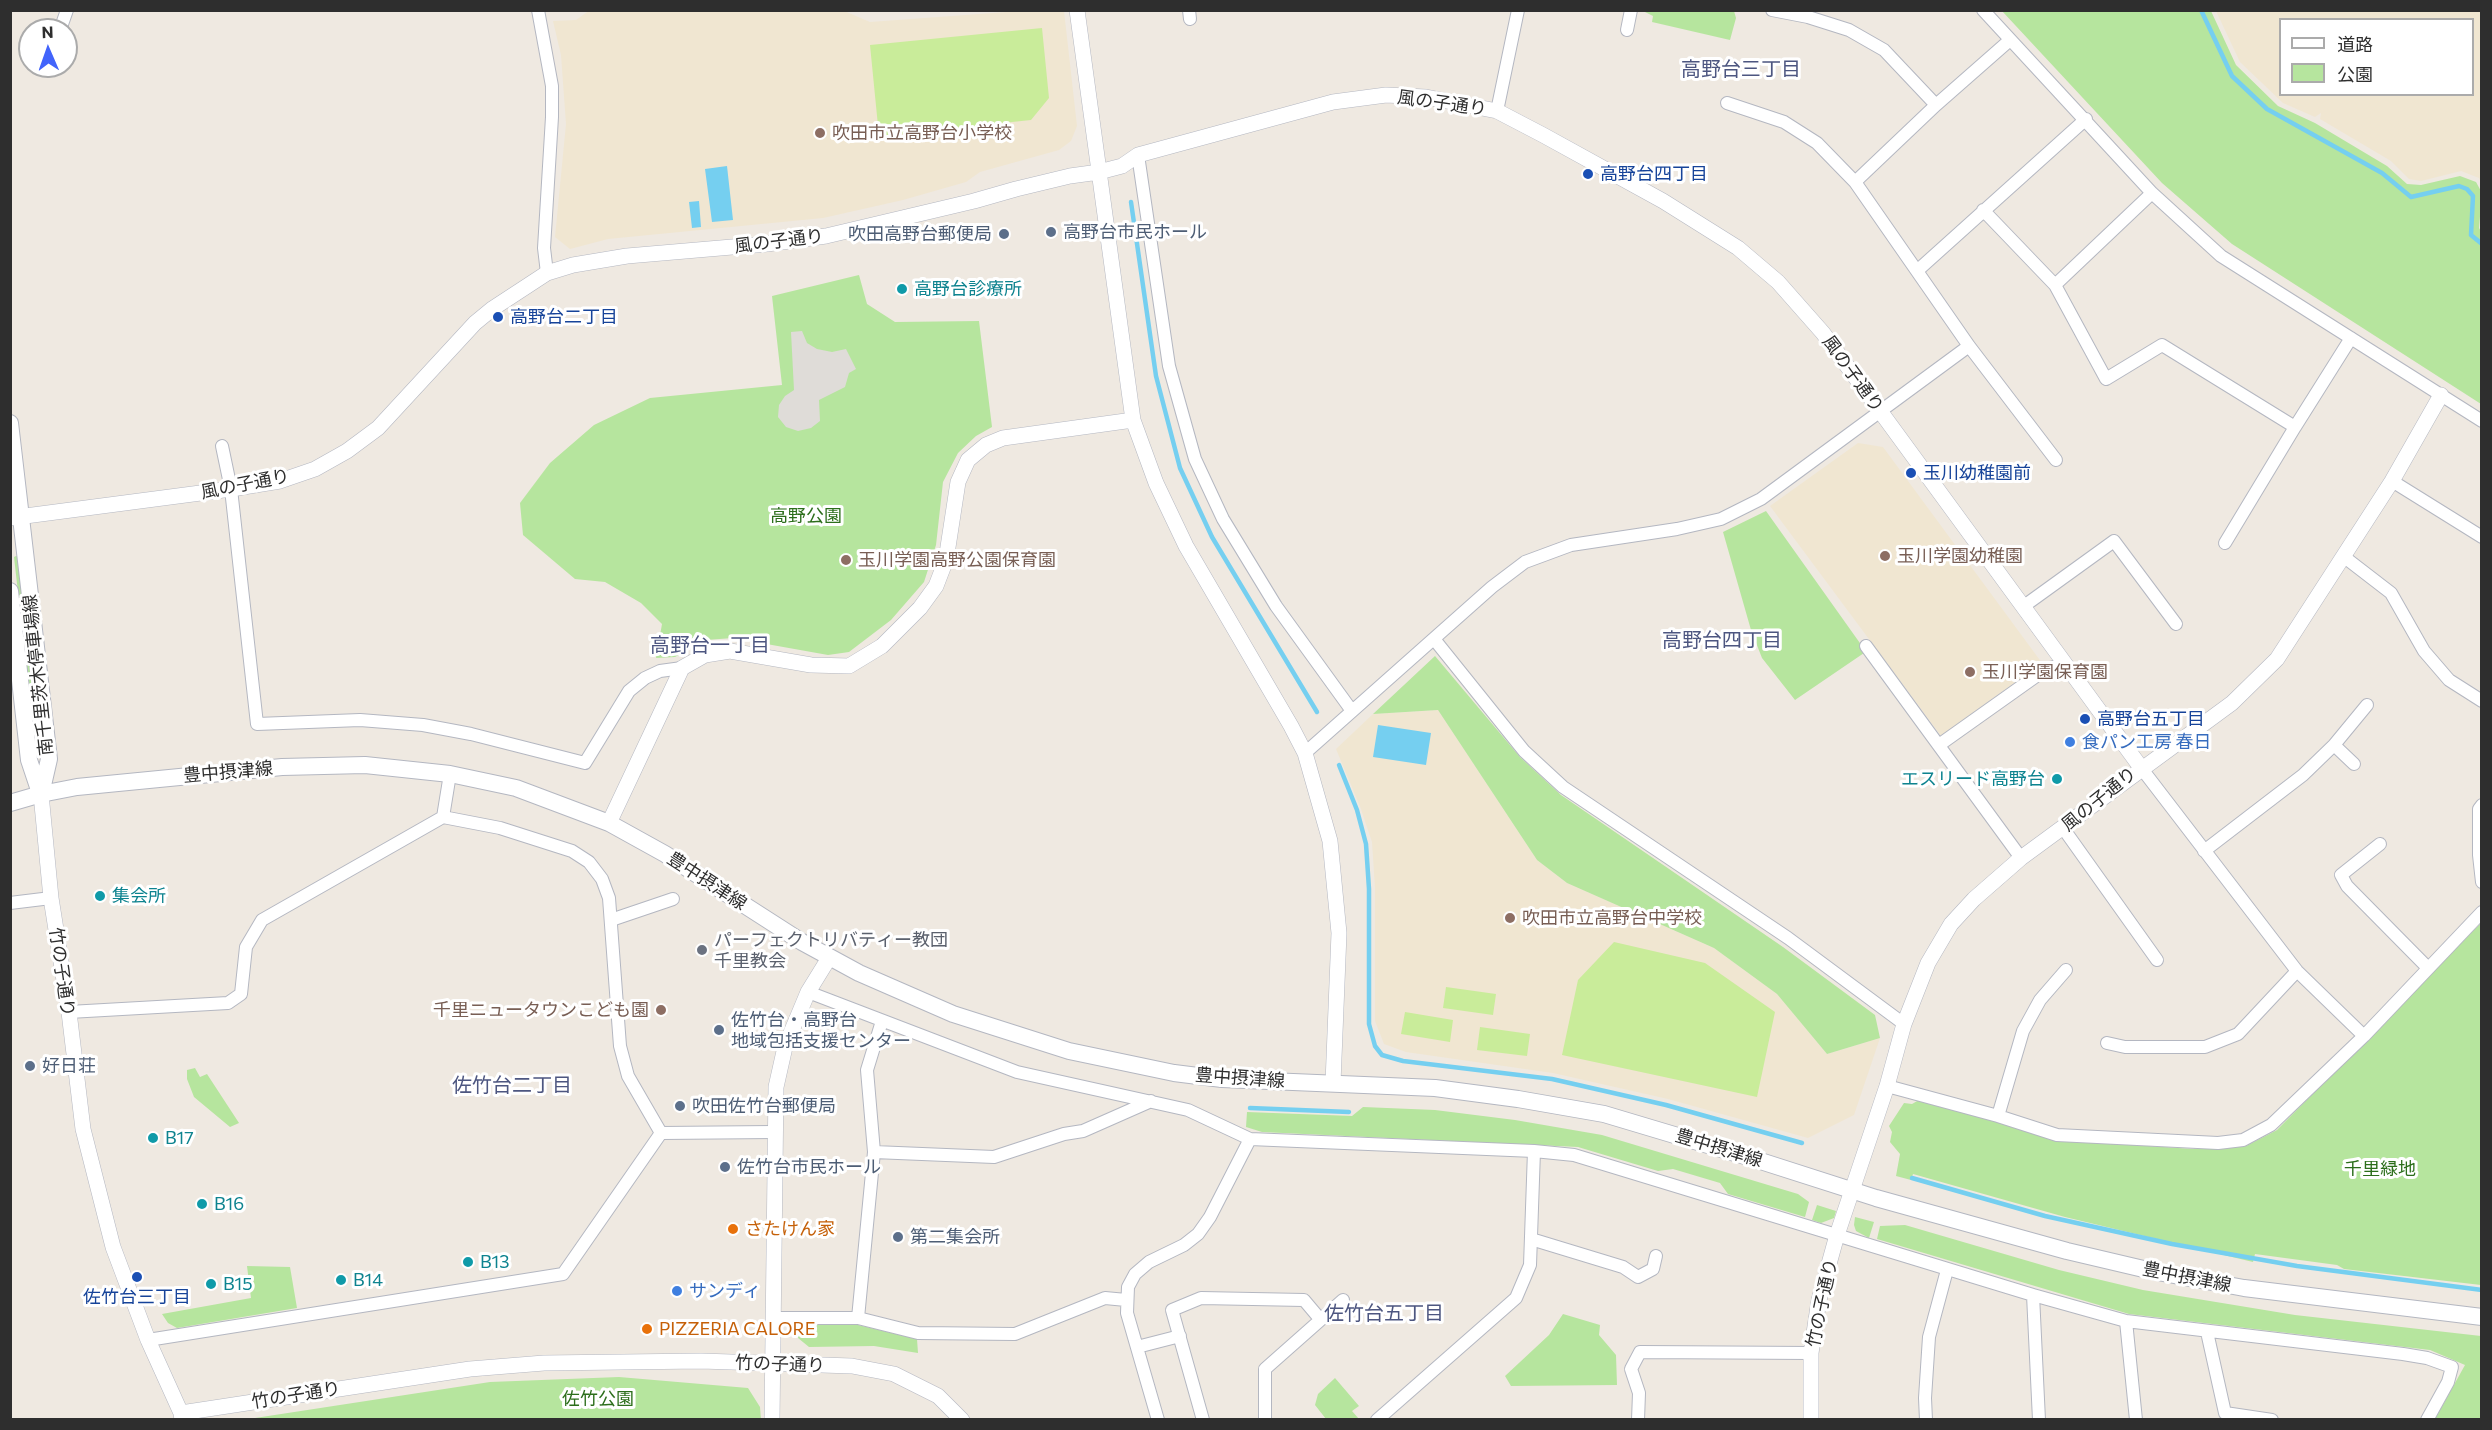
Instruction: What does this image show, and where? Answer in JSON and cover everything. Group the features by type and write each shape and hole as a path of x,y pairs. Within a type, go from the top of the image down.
{"main road":[{"name":"南千里茨木停車場線","path":"10,423 15,518 49,759 40,794"},
{"name":"南千里茨木停車場線","path":"10,591 28,760 40,794"},
{"name":"豊中摂津線","path":"10,804 40,794 77,787 282,767 365,765 450,774 516,788 609,823 665,854 829,958 953,1014 1069,1051 1174,1073 1222,1079 1435,1088 1604,1114 2024,1239 2152,1271 2244,1288 2481,1317"},
{"name":"豊中摂津線","path":"10,790 40,794"}],"street":[{"path":"538,10 552,86 544,248 546,273"},
{"path":"1077,10 1133,420 1156,483 1186,546 1305,753 1330,841 1339,933 1333,1083"},
{"path":"1497,111 1518,10"},
{"path":"1627,30 1631,10"},
{"path":"1772,10 1808,17 1849,30 1884,50 1936,105"},
{"path":"1983,10 2152,193 2222,256 2481,420"},
{"path":"1855,182 1936,105 2010,40"},
{"name":"風の子通り","path":"15,518 280,481 315,469 347,451 378,428 475,323 546,273 627,256 766,244 826,236 1070,176 1100,172 1122,166 1138,155 1333,102 1386,95 1426,97 1497,111 1653,196 1738,249 1778,282 1822,333 2142,769 2021,858 1974,899 1951,924 1928,963 1904,1024 1887,1086 1852,1189"},
{"path":"1727,103 1784,122 1817,143 1855,182 1969,346 2056,460"},
{"path":"1918,270 2086,119"},
{"path":"1138,155 1169,366 1195,459 1223,519 1276,606 1352,711"},
{"path":"2055,285 2152,193"},
{"path":"1983,210 2055,285 2106,378 2162,345 2295,427"},
{"path":"2225,543 2350,338"},
{"path":"1305,753 1492,587 1525,562 1571,545 1677,529 1721,519 1761,500 1969,346"},
{"path":"2364,1036 2297,971 2142,769 2232,703 2277,658 2392,481 2441,395"},
{"path":"222,446 231,489 257,724 360,720 423,725 471,734 585,763 629,691 645,678 660,671 682,668 705,655 730,651 811,665 849,666 882,646 920,608 936,586 946,560 958,482 968,460 986,445 1003,438 1133,420"},
{"path":"2392,481 2481,537"},
{"path":"2024,606 2114,541 2176,624"},
{"path":"2343,556 2391,593 2424,651 2449,681 2481,701"},
{"path":"1434,639 1524,751 1563,787 1788,938 1904,1024"},
{"path":"1866,646 2021,858"},
{"path":"1939,746 2046,669 2066,664"},
{"path":"609,823 682,668"},
{"path":"2204,851 2303,775 2334,745 2367,705"},
{"path":"2334,745 2354,765"},
{"path":"443,817 450,774"},
{"name":"竹の子通り","path":"40,794 51,898 69,1012 83,1129 103,1215 124,1280 147,1340 181,1417 470,1368 589,1362 701,1361 852,1366 894,1374 938,1396 962,1419"},
{"path":"2481,805 2479,855 2481,882"},
{"path":"69,1012 228,1003 242,994 246,947 262,920 443,817 500,828 573,851 589,862 603,879 609,898 620,1046 628,1076 661,1133"},
{"path":"2063,828 2157,960"},
{"path":"2380,844 2341,875 2347,886 2428,968"},
{"path":"10,903 51,898"},
{"path":"611,920 673,899"},
{"path":"1887,1086 1998,1116 2057,1135 2218,1143 2243,1140 2271,1125 2364,1036 2481,912"},
{"path":"772,1419 776,1087 785,1047 808,992 829,958"},
{"path":"1998,1116 2023,1031 2040,1000 2066,970"},
{"path":"2107,1043 2125,1047 2205,1047 2238,1034 2297,971"},
{"path":"808,992 1017,1072 1188,1110 1250,1140 1534,1151 1574,1155 1947,1270 2126,1321 2427,1358 2452,1367 2448,1382 2427,1419"},
{"path":"858,1318 874,1152 867,1070 882,1022"},
{"path":"874,1152 994,1157 1064,1134 1083,1131 1151,1101"},
{"path":"661,1133 774,1132"},
{"path":"147,1340 563,1274 661,1133"},
{"path":"1158,1419 1127,1313 1128,1287 1135,1274 1149,1262 1184,1245 1198,1234 1210,1217 1250,1140"},
{"path":"1372,1417 1516,1298 1530,1265 1534,1151"},
{"name":"竹の子通り","path":"1811,1419 1811,1353 1819,1300 1852,1189"},
{"path":"1531,1239 1623,1267 1638,1277 1653,1269 1656,1256"},
{"path":"1926,1419 1929,1336 1947,1270"},
{"path":"2033,1295 2039,1419"},
{"path":"773,1318 858,1318 918,1333 1015,1334 1105,1298 1126,1300"},
{"path":"1203,1419 1172,1310 1201,1298 1304,1300 1320,1319"},
{"path":"1265,1419 1264,1369 1343,1300"},
{"path":"2126,1321 2136,1419"},
{"path":"2207,1332 2224,1413 2272,1419"},
{"path":"1137,1347 1180,1336"},
{"path":"1638,1419 1639,1393 1630,1369 1640,1352 1811,1353"}],"shaded area":[{"name":"吹田市立高野台小学校","path":"590,10 842,10 870,22 1020,11 1064,11 1077,126 1071,141 1059,150 980,172 966,182 903,200 823,218 608,239 570,249 555,237 566,124 561,55 553,21 576,20"},
{"path":"2216,11 2481,11 2481,182 2479,178 2461,171 2421,181 2409,179 2391,161 2320,119 2321,113 2315,117 2283,103 2240,62"},
{"path":"802,331 807,343 817,349 832,352 846,349 856,369 849,373 845,387 819,400 820,421 811,428 798,431 786,427 778,417 779,405 785,396 794,390 791,332"},
{"name":"玉川学園幼稚園","path":"1858,443 1883,447 2042,663 1941,736 1770,506"},
{"name":"吹田市立高野台中学校","path":"1438,710 1537,860 1567,883 1714,948 1777,994 1827,1054 1880,1038 1854,1115 1808,1138 1668,1099 1553,1073 1406,1052 1384,1044 1375,1021 1375,888 1372,842 1336,749 1373,714"}],"green space":[{"path":"1643,11 1734,11 1736,18 1730,40 1652,22 1653,16"},
{"path":"2002,11 2211,11 2236,65 2278,106 2315,123 2387,166 2407,184 2421,185 2460,176 2476,182 2482,193 2479,228 2482,233 2481,404 2232,244 2162,183"},
{"path":"1042,28 1049,98 1031,120 879,136 870,45"},
{"name":"高野公園","path":"859,275 867,304 895,322 979,321 992,427 976,436 958,453 943,482 936,545 924,582 891,620 849,652 828,655 733,638 706,640 675,657 656,658 662,624 641,603 605,582 575,579 523,535 520,503 550,463 594,425 650,398 782,385 772,296"},
{"path":"1766,511 1862,646 1864,653 1795,700 1762,658 1751,630 1723,532"},
{"path":"14,557 19,557 36,702 32,716"},
{"path":"1435,656 1520,757 1561,795 1783,947 1875,1015 1880,1038 1827,1054 1777,994 1714,948 1567,883 1537,860 1438,710 1373,714"},
{"name":"千里緑地","path":"2481,923 2481,1285 2344,1269 2337,1265 2255,1254 2253,1262 2065,1217 1913,1174 1911,1180 1896,1176 1900,1154 1890,1142 1892,1132 1889,1126 1904,1103 1912,1104 1919,1100 1995,1119 2060,1140 2193,1149 2246,1146 2277,1130"},
{"path":"1614,942 1705,963 1775,1012 1757,1097 1562,1055 1578,980"},
{"path":"1446,987 1496,994 1493,1015 1443,1008"},
{"path":"1405,1012 1453,1020 1450,1042 1401,1034"},
{"path":"1480,1027 1530,1034 1527,1056 1477,1050"},
{"path":"195,1068 200,1077 207,1074 239,1123 230,1127 194,1097 187,1079 187,1070"},
{"path":"1363,1107 1435,1110 1515,1120 1602,1135 1798,1194 1809,1202 1805,1217 1728,1194 1720,1183 1673,1169 1658,1171 1578,1147 1262,1132 1246,1127 1247,1112 1352,1116"},
{"path":"1817,1205 1836,1211 1834,1218 1821,1223 1812,1220"},
{"path":"1855,1217 1874,1222 1869,1238 1856,1231"},
{"path":"1905,1225 2059,1270 2143,1290 2295,1315 2481,1336 2481,1419 2435,1419 2465,1365 2430,1350 2129,1314 1877,1239 1880,1226"},
{"path":"247,1266 290,1267 297,1308 177,1328 168,1323 162,1314 251,1298"},
{"path":"1563,1314 1600,1325 1599,1335 1616,1355 1617,1385 1511,1386 1505,1376 1549,1335"},
{"path":"796,1324 854,1324 917,1339 918,1353 874,1346 809,1347 798,1338"},
{"name":"佐竹公園","path":"619,1377 748,1388 760,1407 761,1420 242,1420 490,1382"},
{"path":"1335,1378 1359,1406 1352,1411 1359,1419 1326,1419 1315,1405 1318,1394"}],"water":[{"path":"727,166 733,220 712,222 705,169"},
{"path":"699,201 701,227 692,228 689,202"},
{"path":"1378,725 1431,733 1426,765 1373,757"}],"waterway":[{"path":"2201,10 2232,76 2267,109 2382,173 2411,197 2459,186 2467,189 2473,196 2471,235 2482,244"},
{"path":"1131,202 1156,376 1180,468 1212,537 1317,712"},
{"path":"1339,765 1357,810 1366,844 1369,889 1369,1024 1375,1046 1382,1055 1403,1061 1552,1079 1666,1105 1802,1143"},
{"path":"1250,1108 1349,1112"},
{"path":"1912,1178 2045,1216 2172,1244 2297,1266 2482,1290"}],"place":[{"name":"吹田市立高野台小学校","path":"820,133"},
{"name":"高野台四丁目","path":"1588,174"},
{"name":"高野台市民ホール","path":"1051,232"},
{"name":"吹田高野台郵便局","path":"1004,234"},
{"name":"高野台診療所","path":"902,289"},
{"name":"高野台二丁目","path":"498,317"},
{"name":"玉川幼稚園前","path":"1911,473"},
{"name":"玉川学園幼稚園","path":"1885,556"},
{"name":"玉川学園高野公園保育園","path":"846,560"},
{"name":"玉川学園保育園","path":"1970,672"},
{"name":"高野台五丁目","path":"2085,719"},
{"name":"食パン工房 春日","path":"2070,742"},
{"name":"エスリード高野台","path":"2057,779"},
{"name":"集会所","path":"100,896"},
{"name":"吹田市立高野台中学校","path":"1510,918"},
{"name":"パーフェクトリバティー教団 千里教会","path":"702,950"},
{"name":"千里ニュータウンこども園","path":"661,1010"},
{"name":"佐竹台・高野台 地域包括支援センター","path":"719,1030"},
{"name":"好日荘","path":"30,1066"},
{"name":"吹田佐竹台郵便局","path":"680,1106"},
{"name":"B17","path":"153,1138"},
{"name":"佐竹台市民ホール","path":"725,1167"},
{"name":"B16","path":"202,1204"},
{"name":"さたけん家","path":"733,1229"},
{"name":"第二集会所","path":"898,1237"},
{"name":"B13","path":"468,1262"},
{"name":"佐竹台三丁目","path":"137,1277"},
{"name":"B14","path":"341,1280"},
{"name":"B15","path":"211,1284"},
{"name":"サンディ","path":"677,1291"},
{"name":"PIZZERIA CALORE","path":"647,1329"}],"district":[{"name":"高野台三丁目","path":"1741,69"},
{"name":"高野台四丁目","path":"1722,640"},
{"name":"高野台一丁目","path":"710,645"},
{"name":"佐竹台二丁目","path":"512,1085"},
{"name":"佐竹台五丁目","path":"1384,1313"}]}
